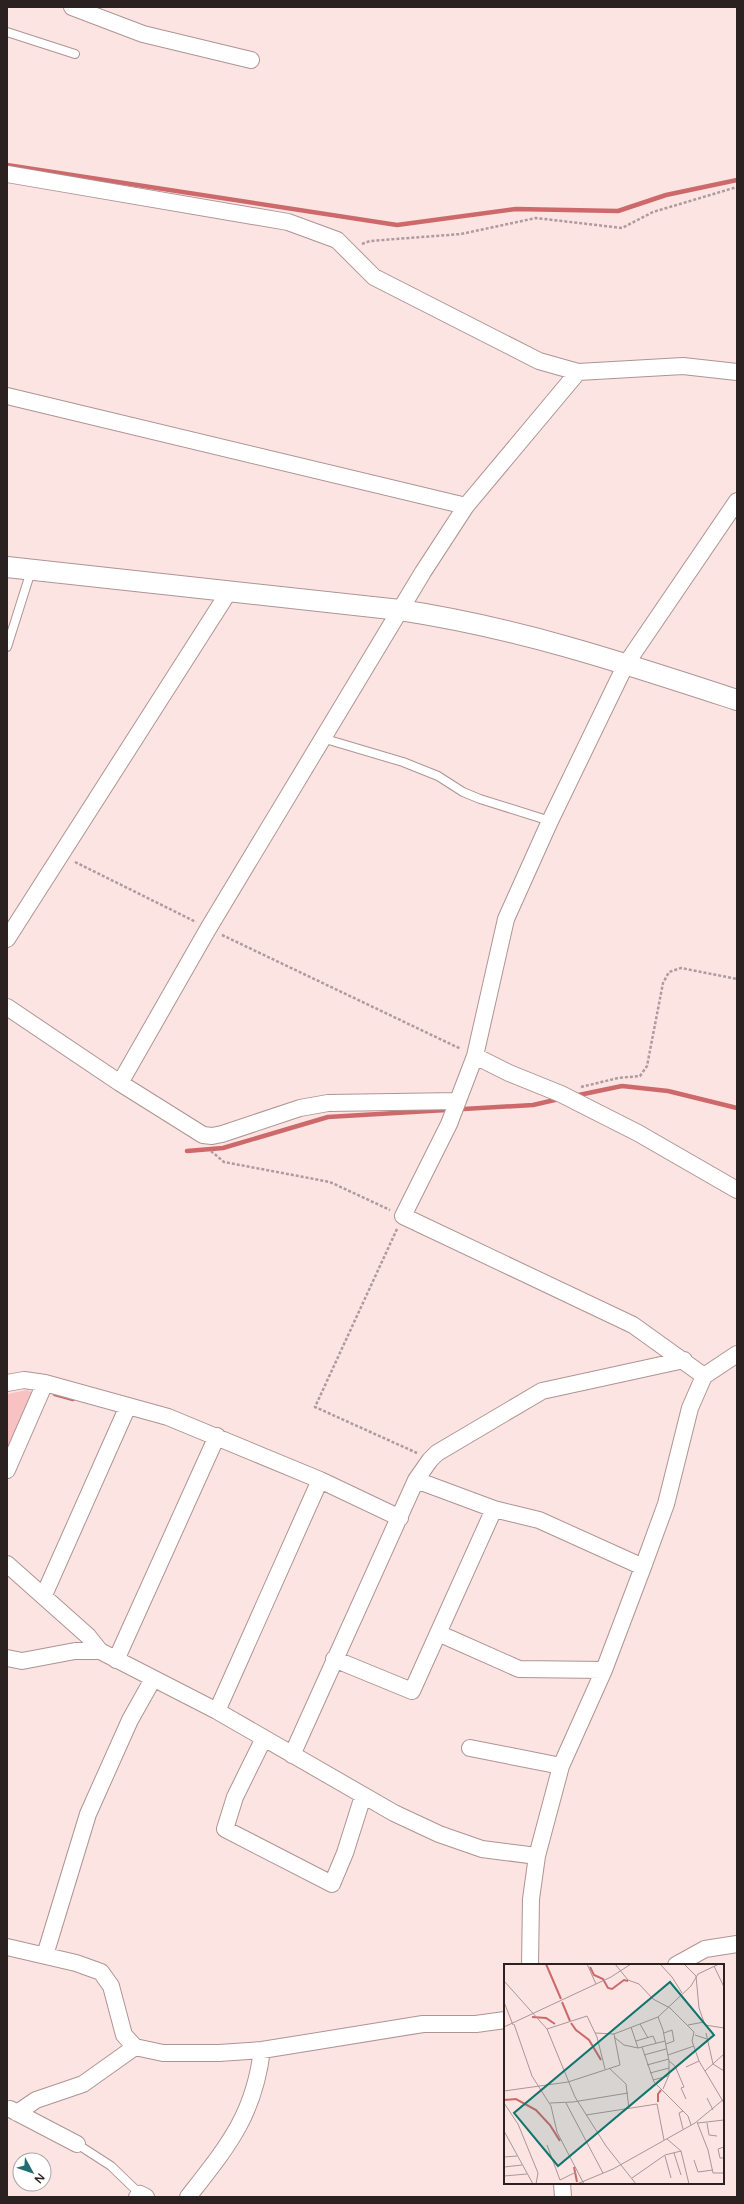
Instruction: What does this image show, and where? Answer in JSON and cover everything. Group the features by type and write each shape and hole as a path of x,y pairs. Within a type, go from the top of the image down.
{"street":[{"path":"72,7 143,34 251,60"},
{"path":"7,174 288,222 337,240 374,277 539,361 578,372 683,366 737,372"},
{"path":"120,1083 208,928 423,572 466,506 578,372"},
{"path":"7,396 466,506"},
{"path":"704,1376 684,1360 633,1325 403,1216 449,1124 475,1056 506,919 550,821 626,664 737,501"},
{"path":"7,567 228,593 400,610 460,619 508,630 626,664 737,700"},
{"path":"7,938 228,593"},
{"path":"7,1006 120,1083 203,1135 212,1136 222,1134 300,1108 328,1102 458,1101"},
{"path":"475,1056 509,1073 561,1094 638,1133 737,1190"},
{"path":"530,1964 531,1899 537,1856 561,1766 604,1670 644,1567 666,1504 690,1408 704,1376 737,1354"},
{"path":"292,1755 416,1480 430,1460 437,1453 542,1391 684,1360"},
{"path":"7,1383 24,1380 45,1383 168,1417 217,1436 320,1480 400,1518"},
{"path":"7,1470 45,1383"},
{"path":"44,1595 128,1406"},
{"path":"116,1660 217,1436"},
{"path":"217,1711 320,1480"},
{"path":"416,1480 494,1509 539,1520 644,1567"},
{"path":"334,1659 412,1691 494,1509"},
{"path":"7,1564 44,1595 88,1636 100,1651 116,1660 217,1711 363,1796 394,1813 439,1834 482,1850 537,1856"},
{"path":"438,1633 519,1669 604,1670"},
{"path":"7,1658 22,1661 75,1651 100,1651"},
{"path":"45,1955 88,1814 130,1720 153,1679"},
{"path":"264,1738 235,1797 225,1829 332,1884 345,1853 363,1796"},
{"path":"470,1748 561,1766"},
{"path":"678,1964 705,1949 737,1944"},
{"path":"7,1947 45,1955 101,1972 111,1986 124,2035 135,2047 162,2053 219,2053 262,2050 423,2024 476,2024 504,2020"},
{"path":"12,2110 83,2084 135,2047"},
{"path":"188,2197 228,2145 243,2120 253,2097 262,2050"},
{"path":"12,2110 78,2144"},
{"path":"562,2184 563,2197"}],"lane":[{"path":"7,32 75,54"},
{"path":"7,646 31,571"},
{"path":"322,738 403,762 438,776 463,792 480,799 550,821"},
{"path":"78,2144 111,2166 141,2196"}],"path":[{"path":"348,251 370,240 461,234 536,218 622,228 653,212 737,188"},
{"path":"60,855 475,1056"},
{"path":"561,1094 618,1078 640,1076 647,1066 662,983 669,972 681,968 737,979"},
{"path":"203,1135 212,1153 224,1162 330,1182 403,1216 315,1407 430,1460"}],"shaded area":[{"path":"27,1390 37,1394 7,1461 7,1394"}],"waterway":[{"path":"7,165 397,225 516,209 618,211 666,195 737,180"},
{"path":"574,1096 622,1086 668,1091 737,1108"},
{"path":"187,1151 223,1148 328,1117 533,1105 559,1099"},
{"path":"55,1394 73,1399"}]}
